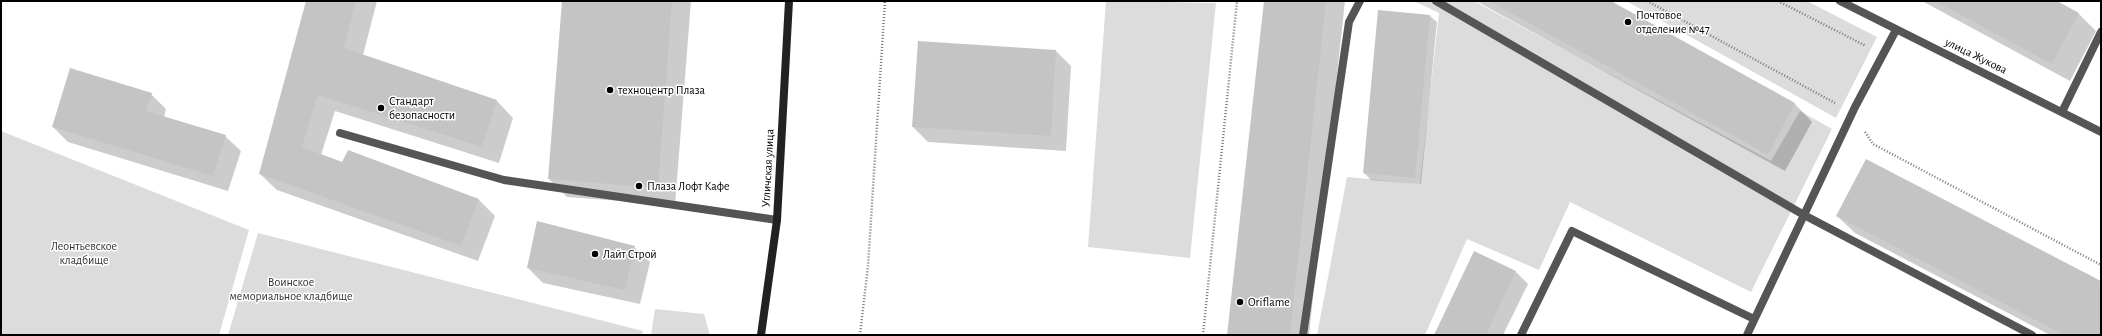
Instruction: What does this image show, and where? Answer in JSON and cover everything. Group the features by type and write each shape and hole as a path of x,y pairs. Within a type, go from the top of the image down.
{"main road":[{"name":"Угличская улица","path":"761,335 777,220 789,1"}],"street":[{"path":"1303,335 1349,22 1360,1"},
{"path":"1436,1 1804,215 2032,335"},
{"name":"улица Жукова","path":"1840,1 2101,132"},
{"path":"1746,335 1882,54 1896,30"},
{"path":"2062,112 2101,32"},
{"path":"340,133 504,180 777,220"},
{"path":"1522,335 1572,231 1754,318"}],"path":[{"path":"860,335 868,266 885,1"},
{"path":"1203,335 1237,1"},
{"path":"1647,1 1854,113 1873,144 2101,265"},
{"path":"1778,1 1882,54"}],"green space":[{"path":"1106,1 1216,3 1190,258 1088,247"},
{"path":"1414,1 1474,1 1771,161 1800,111 1832,129 1751,292 1570,202 1539,270 1467,239 1425,335 1317,335 1347,177 1420,184 1439,13"},
{"path":"1626,1 1807,1 1877,37 1836,118"},
{"name":"Леонтьевское кладбище","path":"1,131 249,230 219,335 1,335"},
{"name":"Воинское мемориальное кладбище","path":"258,233 643,331 642,335 228,335"},
{"path":"655,309 704,314 710,335 651,335"}],"building":[{"path":"306,1 356,1 344,48 497,100 482,147 318,95 302,147 342,162 348,150 479,199 461,246 259,174"},
{"name":"техноцентр Плаза","path":"562,1 672,1 658,188 548,179"},
{"path":"1264,1 1326,1 1290,335 1227,335"},
{"path":"1489,1 1611,1 1795,103 1768,155"},
{"path":"1935,1 2057,1 2079,13 2052,64"},
{"path":"1378,10 1430,15 1415,178 1363,173"},
{"path":"918,41 1056,50 1051,136 912,127"},
{"path":"70,68 152,93 146,111 226,135 213,176 52,127"},
{"path":"1866,159 2101,281 2101,335 2064,335 1836,216"},
{"path":"537,221 635,246 625,290 527,268"},
{"path":"1474,251 1516,271 1486,335 1434,335"}],"place":[{"name":"Почтовое отделение №47","path":"1628,22"},
{"name":"техноцентр Плаза","path":"610,90"},
{"name":"Стандарт безопасности","path":"381,108"},
{"name":"Плаза Лофт Кафе","path":"639,186"},
{"name":"Лайт Строй","path":"595,254"},
{"name":"Oriflame","path":"1240,302"}]}
